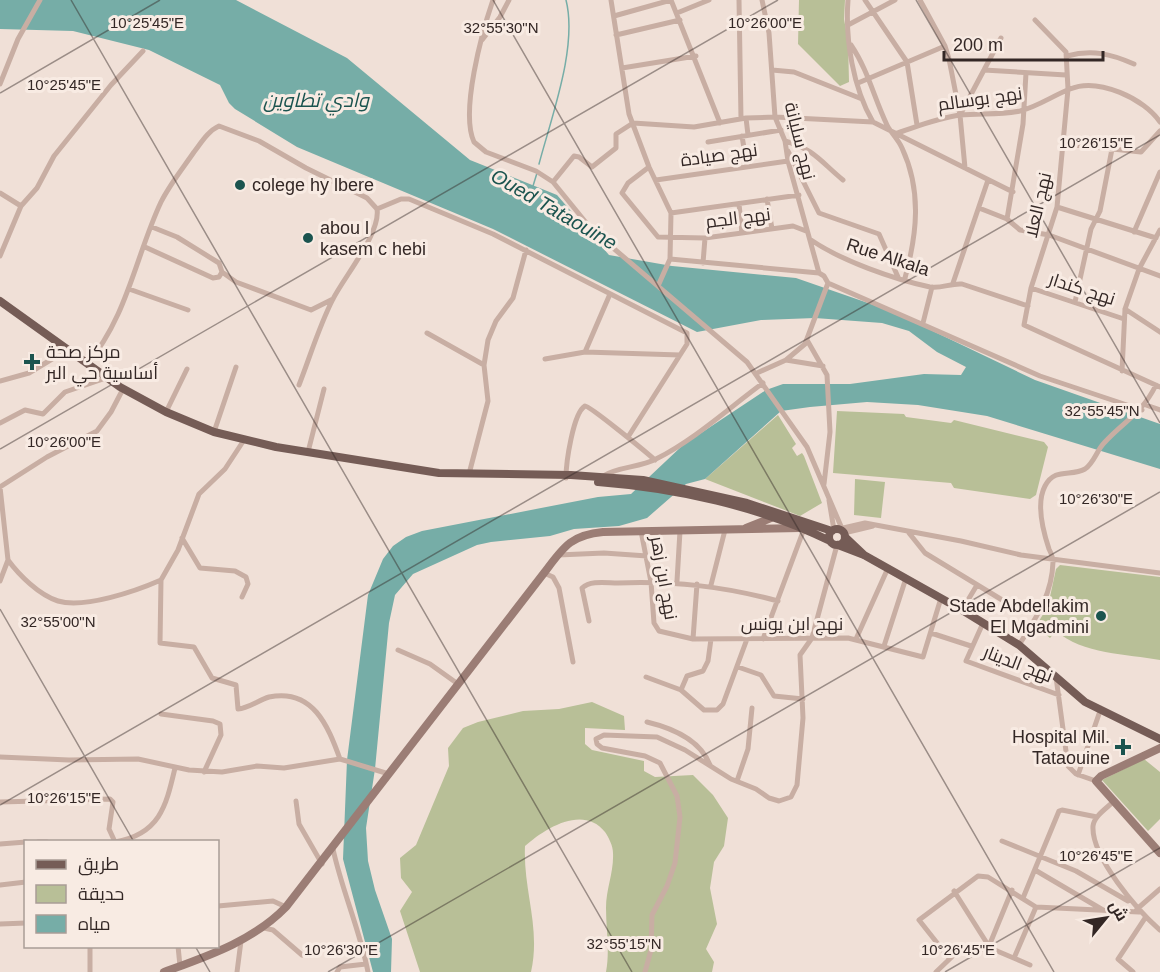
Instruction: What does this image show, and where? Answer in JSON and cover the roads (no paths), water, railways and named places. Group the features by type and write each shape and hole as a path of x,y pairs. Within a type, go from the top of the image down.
{"main road":[{"path":"0,301 123,389 166,412 214,432 308,452 421,470 469,474 556,476 680,486 772,515 840,531 864,555"},
{"path":"566,477 602,477 612,480"},
{"path":"772,515 864,555 962,610 1019,645 1100,711 1160,739"},
{"path":"835,544 840,531"},
{"path":"835,544 840,531"}],"street":[{"path":"0,84 18,39 40,0"},
{"path":"493,0 480,41 469,117 470,135 474,142 486,152 536,171 554,182 592,230 712,331 757,374 807,447 829,498 840,531 874,526 1053,559 1160,573"},
{"path":"480,41 500,17 509,0"},
{"path":"611,0 628,111 649,167 671,213 673,239 670,261 658,286"},
{"path":"614,16 671,0 696,57 720,123"},
{"path":"677,13 709,0"},
{"path":"739,0 747,166"},
{"name":"نهج سليانة","path":"762,0 769,33 776,117 785,141 806,231 811,240 819,273 824,276 827,284"},
{"path":"848,0 848,25 858,83 862,99 873,122"},
{"path":"866,0 907,62 917,125"},
{"path":"848,25 895,0"},
{"path":"920,0 945,46 960,115 965,168"},
{"path":"616,35 680,20"},
{"path":"1035,20 1067,56 1084,52 1100,53 1134,64"},
{"path":"960,115 1001,38"},
{"path":"851,45 868,78 887,125 903,150 915,187 915,240 901,278"},
{"path":"858,83 945,46"},
{"path":"0,256 21,206 37,189 64,143 143,51"},
{"name":"نهج العلا","path":"1067,56 1065,144 1057,207 1031,288 1024,325 1087,351 1122,371"},
{"path":"622,68 696,57"},
{"path":"772,70 794,72 862,99"},
{"path":"984,70 1066,75"},
{"path":"1007,219 1024,110 1026,73"},
{"path":"1068,89 1091,87 1120,92 1147,108 1160,122"},
{"name":"نهج بوسالم","path":"894,134 917,125 960,115 1024,110 1068,89"},
{"path":"554,182 574,156 592,167 597,165 616,148 616,134 633,123 694,127 743,118 776,117 873,122 1012,192"},
{"path":"87,364 100,347 129,289 170,187 209,133 219,126 259,141 306,168 368,198 377,209 377,220 358,261 333,298 299,385"},
{"path":"708,142 781,130"},
{"path":"1065,144 1141,152 1160,131"},
{"path":"785,141 801,145 819,156 843,180"},
{"path":"787,149 819,213 879,234 901,278"},
{"path":"1075,302 1091,230 1100,212 1112,149"},
{"name":"نهج صيادة","path":"656,180 788,161"},
{"path":"649,167 628,183 622,193 655,234 662,238 673,239"},
{"path":"1134,232 1160,172"},
{"path":"953,283 988,180"},
{"path":"0,193 21,206"},
{"path":"671,213 799,195"},
{"path":"377,209 394,201 409,199 460,219 526,250 687,333 687,344 656,397 628,436"},
{"path":"767,199 772,229"},
{"path":"739,204 742,233"},
{"path":"1057,207 1156,238"},
{"path":"979,208 1007,219 1020,230 1049,235 1087,251 1160,276"},
{"name":"نهج الجم","path":"673,239 705,238 793,226 806,231"},
{"path":"145,247 213,278 219,277 222,272 221,265 190,245 152,227"},
{"path":"1019,645 1048,597 1053,559 1042,513 1041,498 1047,482 1059,473 1084,469 1104,443 1144,407 1158,386 1122,371 1125,309 1139,269 1160,230"},
{"path":"703,263 705,238"},
{"name":"Rue Alkala","path":"811,240 835,255 901,278 932,287 953,283 986,291 1028,306"},
{"path":"469,474 488,401 484,365 490,332 513,298 526,250"},
{"path":"670,261 819,273"},
{"path":"222,272 245,287 308,309 313,309 333,298"},
{"path":"757,374 786,360 807,340 827,284 923,323 1040,376 1160,410"},
{"path":"923,323 932,287"},
{"name":"نهج كندار","path":"1031,288 1124,319"},
{"path":"129,289 188,310"},
{"path":"585,352 610,294"},
{"path":"1125,309 1160,332"},
{"path":"426,333 484,365"},
{"path":"807,340 823,366 828,381 830,432 824,486"},
{"path":"0,381 29,373 68,350"},
{"path":"545,359 585,352 680,355"},
{"path":"786,360 823,366"},
{"path":"214,432 236,367"},
{"path":"166,412 187,369"},
{"path":"0,423 25,410 43,414 65,392 106,378"},
{"path":"602,477 613,470 634,468 655,460 763,383"},
{"path":"0,581 8,560 0,487 47,457 97,430 123,389"},
{"path":"308,452 324,389"},
{"path":"566,477 567,455 582,407 592,407 609,424 628,436 655,460"},
{"path":"244,440 225,469 199,494 182,538 161,580 160,643 194,647 212,678 236,685 238,709 279,695 308,705 327,723 340,759"},
{"path":"748,508 753,522 750,526"},
{"path":"739,530 772,515"},
{"path":"164,972 241,941 264,928 286,907 322,864 558,555 579,536 640,531 803,529 763,639"},
{"path":"711,585 725,530"},
{"name":"نهج ابن زهر","path":"640,531 651,582 654,623 658,631"},
{"path":"677,581 680,531"},
{"path":"909,533 925,553 1012,606"},
{"path":"182,538 200,568 235,571 246,576 248,584 242,597"},
{"path":"645,972 651,951 652,915 667,886 675,863 680,817 677,796 660,763 645,756 602,748 597,744 596,739 604,735 657,737 685,750 710,767 756,789 773,800 784,800 791,797 797,785 803,699 800,655 812,638 835,544"},
{"path":"558,555 604,553 646,556"},
{"path":"8,560 45,594 70,603 120,594 161,580"},
{"path":"856,639 888,568"},
{"path":"544,573 553,577 559,588 573,662"},
{"path":"884,646 906,578"},
{"path":"589,621 582,588 588,584 677,581 711,585 778,601"},
{"path":"693,639 698,584"},
{"path":"962,610 977,585"},
{"path":"941,598 931,633 971,646 983,623"},
{"name":"نهج ابن يونس","path":"658,631 693,639 831,636 856,639 923,657 931,633"},
{"path":"681,690 687,676 701,673 705,669 711,639"},
{"path":"646,677 681,690 700,707 717,710 723,704 747,639"},
{"name":"نهج الدينار","path":"971,646 966,661 1059,695"},
{"path":"398,650 430,664 458,684"},
{"path":"738,668 761,675 774,696 803,699"},
{"path":"1056,675 1068,766 1078,775 1096,781 1160,853"},
{"path":"737,781 748,749 752,708"},
{"path":"1078,775 1100,711"},
{"path":"161,714 220,724 220,735 204,772"},
{"path":"647,722 689,738 701,750 710,767"},
{"path":"1096,781 1101,776 1160,748"},
{"path":"0,757 69,760 138,759 204,772 222,772 257,766 284,768 340,759 389,774"},
{"path":"122,840 135,836 157,820 166,805 175,768"},
{"path":"0,802 110,799 113,802 113,817 109,829 114,840"},
{"path":"296,801 299,824 322,864"},
{"path":"1114,801 1097,817 1093,826 1100,852 1131,903 1160,930"},
{"path":"1023,897 1060,810 1097,817"},
{"path":"1002,841 1076,871 1131,903"},
{"path":"0,844 24,842"},
{"path":"333,849 368,972"},
{"path":"1035,870 1104,911"},
{"path":"949,958 919,920 954,891 981,875 1012,890 1036,907 1104,911 1138,910 1160,889"},
{"path":"0,885 24,882"},
{"path":"989,947 1012,890"},
{"path":"954,891 989,947"},
{"path":"219,906 273,901 286,907"},
{"path":"1014,958 1036,907"},
{"path":"1132,972 1118,959 1146,918"},
{"path":"0,924 24,923"},
{"path":"264,928 273,930 303,955"},
{"path":"237,972 241,941"},
{"path":"936,972 958,951 989,947 1030,965"},
{"path":"90,948 90,972"},
{"path":"178,948 180,966"},
{"path":"337,972 340,967 366,964"}],"water":[{"name":"وادي تطاوين","path":"0,0 236,0 347,58 470,160 557,195 609,255 672,266 796,278 891,311 1035,380 1160,424 1160,469 987,416 918,405 867,402 781,411 705,479 686,484 647,518 619,526 574,529 550,536 477,545 413,574 395,595 389,623 375,769 366,828 368,861 375,890 392,939 391,972 373,972 343,859 347,760 368,595 383,559 393,546 406,537 422,531 598,497 631,494 683,445 766,390 783,384 850,384 924,374 961,375 966,367 937,352 909,331 882,323 815,318 761,320 697,332 493,229 297,147 235,109 229,103 220,85 149,50 73,31 0,29"}],"waterway":[{"path":"539,164 566,60 569,39 566,0"},
{"name":"Oued Tataouine","path":"533,186 537,173"}],"place":[{"name":"colege hy lbere","path":"240,185"},
{"name":"abou l kasem c hebi","path":"308,238"},
{"name":"مركز صحة أساسية حي البر","path":"32,362"},
{"name":"Stade Abdelاakim El Mgadmini","path":"1101,616"},
{"name":"Hospital Mil. Tataouine","path":"1123,747"}]}
